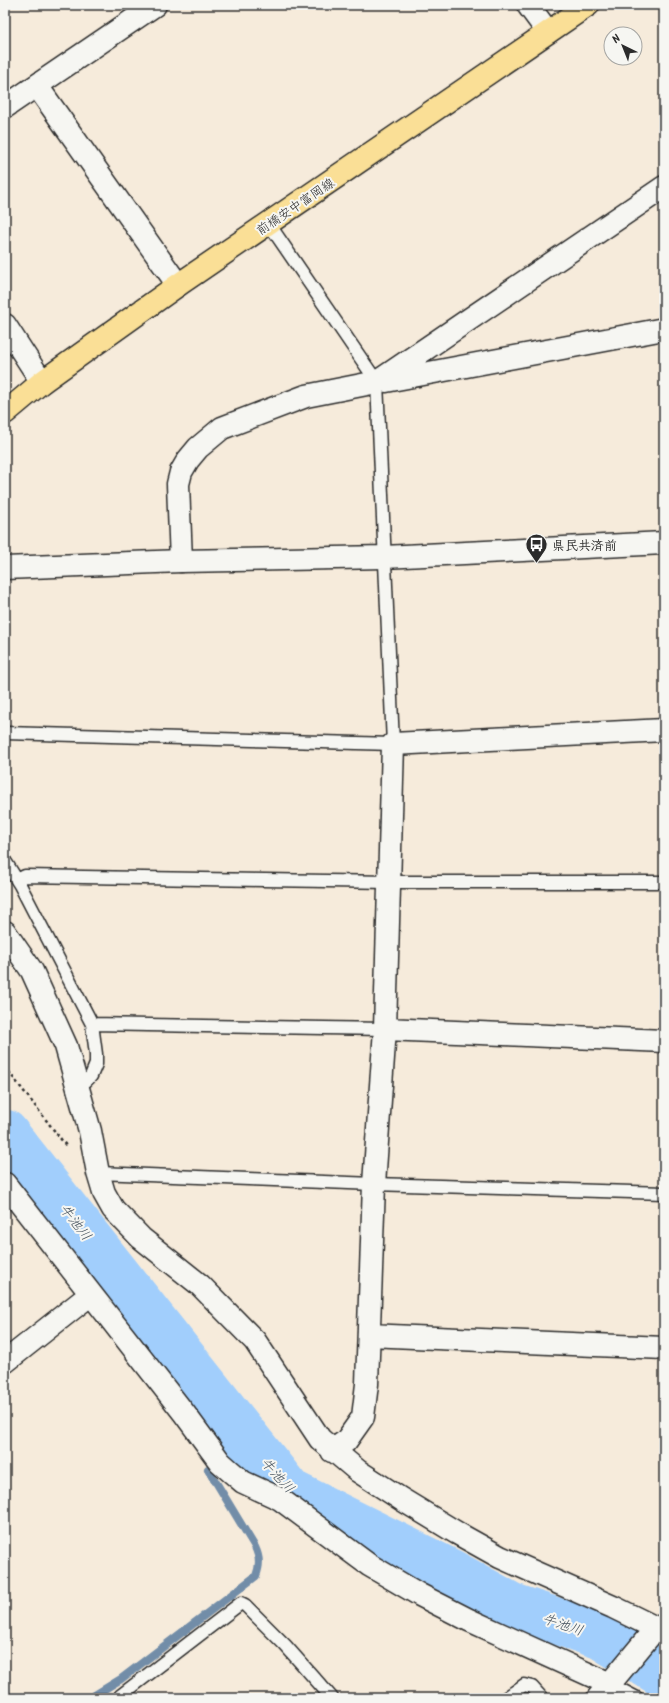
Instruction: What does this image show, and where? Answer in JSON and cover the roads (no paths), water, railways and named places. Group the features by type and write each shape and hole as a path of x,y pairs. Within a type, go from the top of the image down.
{"main road":[{"name":"前橋安中富岡線","path":"5,413 42,382 178,285 516,56 588,5"}],"street":[{"path":"5,107 155,5"},
{"path":"528,5 548,32"},
{"path":"37,86 178,285"},
{"path":"377,382 664,187"},
{"path":"5,325 42,382"},
{"path":"181,560 178,484 181,472 198,448 209,437 222,428 306,396 664,329"},
{"path":"5,568 181,560 384,557 664,543"},
{"path":"332,1450 346,1441 363,1416 367,1384 374,1184 385,1029 393,744 664,730"},
{"path":"5,932 32,971 66,1046 90,1131 98,1173 104,1193 114,1209 141,1238 200,1285 255,1341 320,1440 358,1471 401,1499 500,1557 658,1631 607,1687 468,1620 420,1595 370,1565 280,1499 244,1482 220,1462 184,1413 5,1184"},
{"path":"385,1029 664,1041"},
{"path":"5,1362 91,1294"},
{"path":"369,1335 664,1348"}],"lane":[{"path":"5,734 393,744 377,382 269,224"},
{"path":"5,861 17,880 92,1024 96,1064 91,1076 86,1081 77,1085"},
{"path":"17,880 25,876 390,882 664,882"},
{"path":"92,1024 385,1029"},
{"path":"98,1173 374,1184 664,1193"},
{"path":"120,1696 241,1603 245,1605 285,1645 332,1698"},
{"path":"506,1698 524,1685 532,1686 542,1698"},
{"path":"607,1687 637,1698"}],"waterway":[{"name":"牛池川","path":"5,1133 289,1492 450,1572 511,1606 601,1636 664,1675"},
{"path":"90,1698 121,1679 256,1576 259,1562 255,1547 208,1469"}],"place":[{"name":"県民共済前","path":"537,564"}]}
